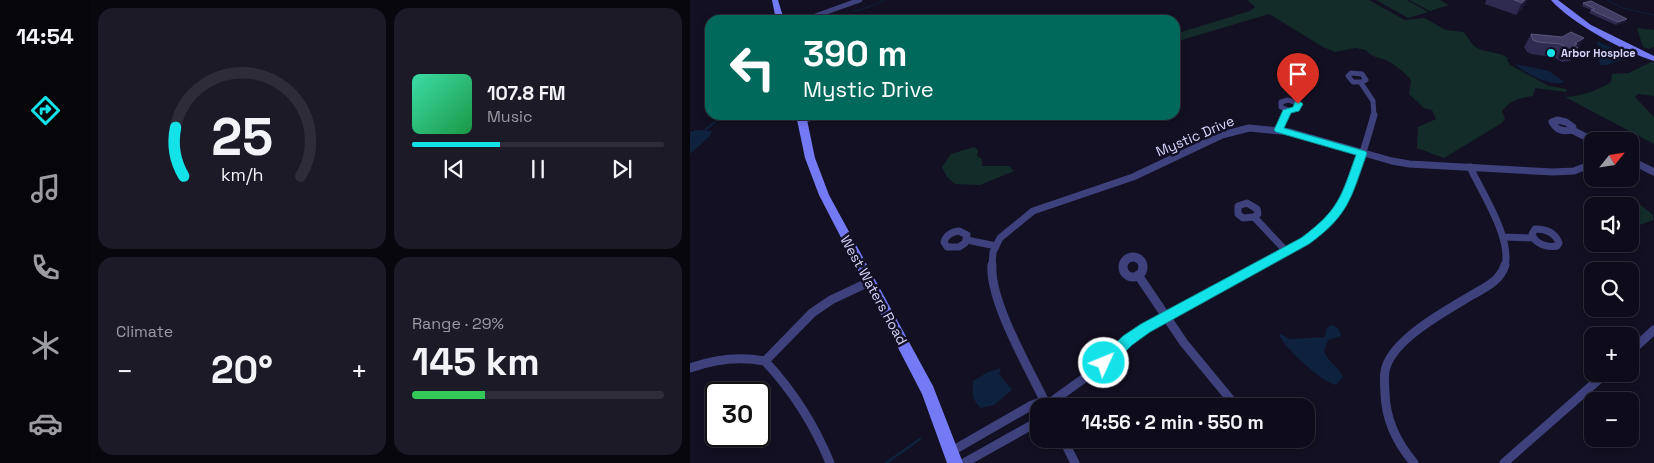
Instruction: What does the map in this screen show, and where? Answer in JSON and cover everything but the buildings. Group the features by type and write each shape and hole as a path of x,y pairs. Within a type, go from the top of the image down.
{"street":[{"path":"775,0 779,15"},
{"path":"818,15 860,0"},
{"path":"1554,0 1568,13 1588,26 1654,58"},
{"path":"1059,398 1098,368 1128,340 1315,234 1334,216 1345,201 1375,112 1372,101 1361,83"},
{"path":"1279,130 1288,110"},
{"name":"West Waters Road","path":"801,120 810,158 824,195 928,391 953,457"},
{"name":"Mystic Drive","path":"1043,398 1003,314 990,278 990,267 993,252 1000,238 1021,219 1049,204 1133,177 1237,130 1260,128 1279,130 1409,164 1553,172 1574,171 1584,167"},
{"path":"1572,130 1584,136"},
{"path":"1639,164 1654,172"},
{"path":"1414,463 1406,454 1392,430 1386,409 1384,381 1386,366 1394,351 1408,338 1494,282 1503,272 1507,260 1503,237 1470,167"},
{"path":"1254,217 1286,251"},
{"path":"1503,237 1533,238"},
{"path":"967,240 996,246"},
{"path":"1138,275 1165,318 1198,364 1229,398"},
{"path":"765,361 812,313 831,300 869,282"},
{"path":"1639,344 1654,330"},
{"path":"690,368 719,360 738,358 765,361 784,383 813,429 830,463"},
{"path":"1504,463 1596,382"},
{"path":"953,457 1030,406"},
{"path":"964,463 1030,426"},
{"path":"1068,448 1075,463"}],"green space":[{"path":"1247,0 1369,0 1405,20 1424,18 1446,30 1463,32 1477,48 1505,56 1508,58 1507,60 1510,65 1549,86 1566,89 1567,92 1535,88 1533,96 1516,100 1505,107 1502,111 1505,119 1502,123 1444,158 1417,148 1418,127 1436,119 1432,110 1424,108 1409,94 1411,80 1388,61 1373,56 1366,50 1355,48 1335,52 1323,47 1269,14 1180,41 1180,32 1250,11 1255,7"},
{"path":"1376,0 1407,0 1428,12 1408,18"},
{"path":"1409,0 1440,0 1449,5 1430,11"},
{"path":"1637,28 1654,30 1654,47 1648,49 1643,47"},
{"path":"1654,62 1654,96 1638,94 1635,97 1654,117 1654,144 1639,136 1639,132 1631,132 1565,97 1583,94 1606,85 1611,82 1612,74 1629,73"},
{"path":"974,147 978,150 977,156 982,159 982,166 1009,166 1014,171 980,185 955,184 947,177 942,167 951,154"},
{"path":"1639,204 1653,215 1653,220 1639,225"}],"water":[{"path":"1596,42 1625,54 1627,58 1607,65 1601,65 1597,57 1603,51"},
{"path":"1515,64 1549,71 1564,82 1553,83 1546,81 1531,75"},
{"path":"696,130 712,131 710,136 690,154 690,132"},
{"path":"1332,325 1338,328 1341,336 1328,340 1324,351 1343,377 1336,385 1321,377 1304,364 1279,335 1281,334 1289,339 1325,337 1327,328"},
{"path":"1001,368 999,374 1012,390 994,405 981,408 973,396 973,381 988,372"}],"waterway":[{"path":"852,11 861,10 885,0"},
{"path":"1607,0 1622,8 1654,15"},
{"path":"840,15 844,14"},
{"path":"705,130 715,122"},
{"path":"886,463 920,439"}],"place":[{"name":"Arbor Hospice","path":"1551,53"}],"route":[{"path":"1104,363 1128,340 1145,328 1305,241 1324,227 1334,216 1345,201 1362,153 1279,130 1288,110 1296,110 1299,106 1298,104"}]}
